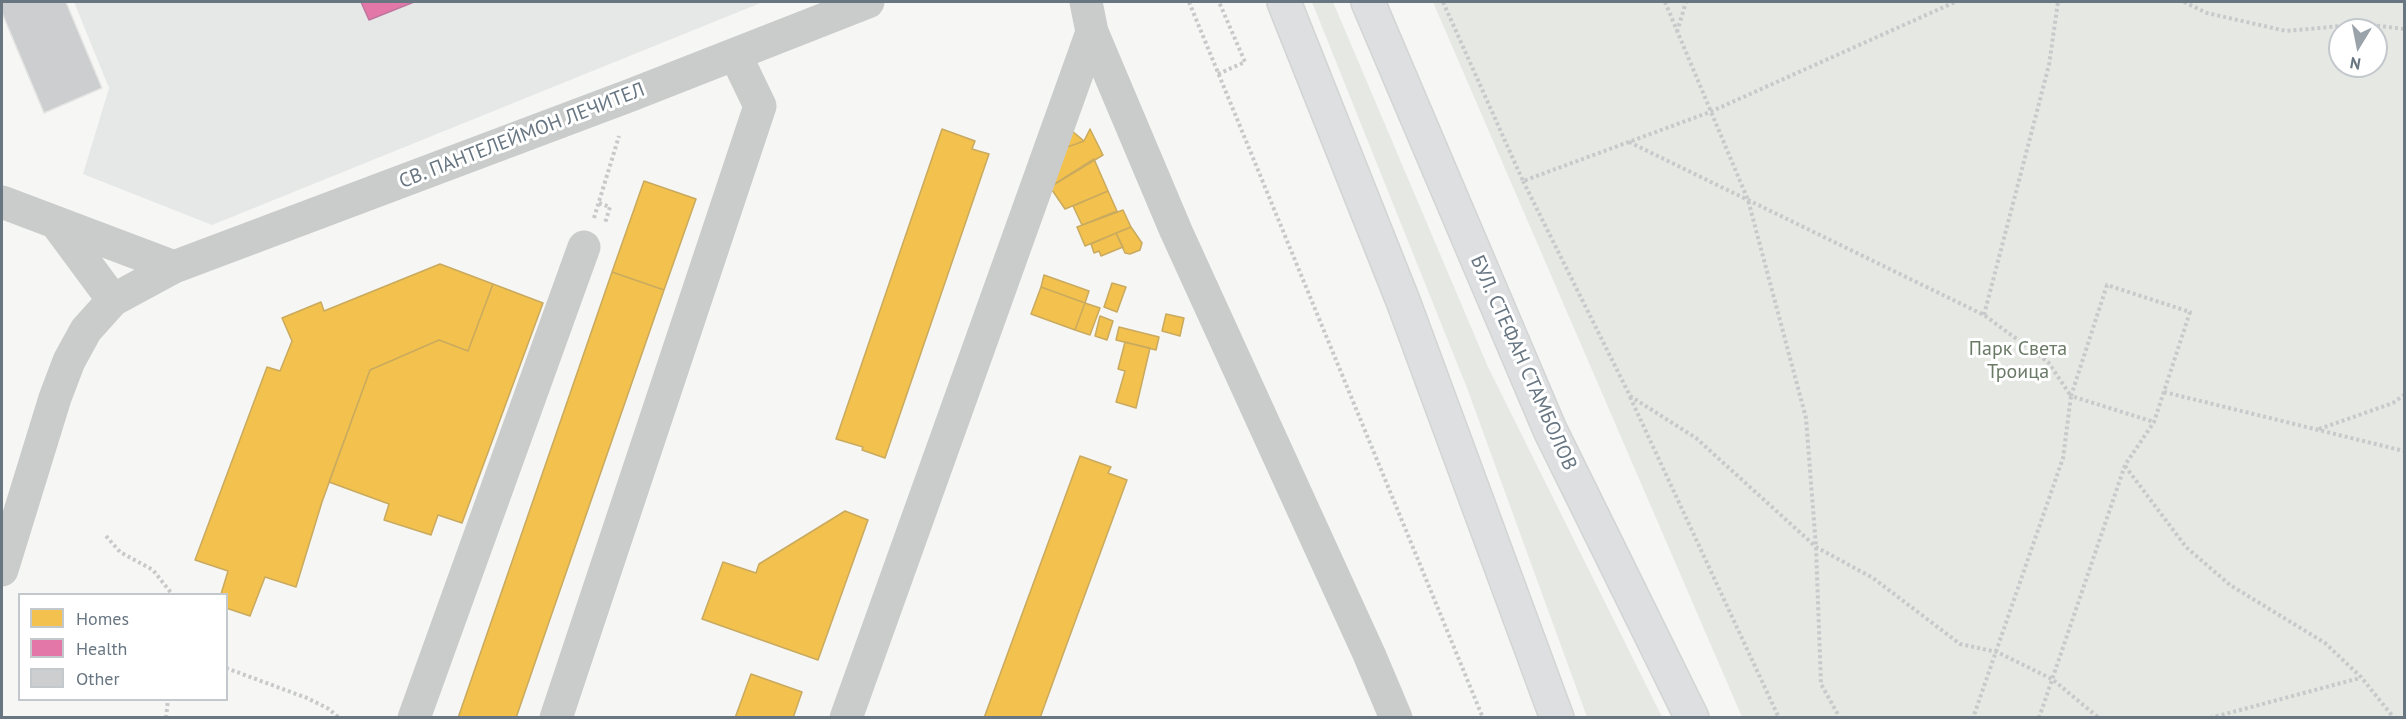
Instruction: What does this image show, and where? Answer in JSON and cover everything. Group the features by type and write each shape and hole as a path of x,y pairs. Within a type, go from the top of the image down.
{"main road":[{"path":"1284,2 1403,301 1557,717"},
{"name":"БУЛ. СТЕФАН СТАМБОЛОВ","path":"1368,2 1550,430 1692,717"}],"street":[{"name":"СВ. ПАНТЕЛЕЙМОН ЛЕЧИТЕЛ","path":"2,570 69,361 86,330 113,300 174,267 630,95 868,2"},
{"path":"846,717 1089,17"},
{"path":"1089,17 1176,231 1396,717"},
{"path":"556,717 760,106 735,54"},
{"path":"2,202 174,267"},
{"path":"56,223 113,300"},
{"path":"414,717 584,247"}],"path":[{"path":"1189,2 1483,717"},
{"path":"1218,74 1245,62 1219,2"},
{"path":"1443,2 1523,181 1630,396 1779,717"},
{"path":"1665,2 1748,200 1806,418 1816,547 1821,684 1840,717"},
{"path":"1677,32 1686,2"},
{"path":"1523,181 1710,112 1955,2"},
{"path":"1984,315 2049,65 2058,2"},
{"path":"2184,2 2207,13 2286,31 2364,24 2404,29"},
{"path":"610,207 599,203 630,95"},
{"path":"1629,142 1984,315 2048,362 2070,396 2154,422"},
{"path":"1973,717 2063,458 2070,396 2107,285 2190,312 2154,422 2124,465 2038,717"},
{"path":"2164,392 2404,451"},
{"path":"2319,430 2393,403 2404,395"},
{"path":"1630,396 1696,438 1816,547 1873,578 1960,644 1997,652 2052,679 2099,717"},
{"path":"2124,465 2186,547 2230,585 2325,643 2361,677 2394,717"},
{"path":"106,536 120,552 153,570 171,593"},
{"path":"228,669 307,698 339,717"},
{"path":"2210,717 2361,677"},
{"path":"166,717 168,701"}],"shaded area":[{"path":"74,2 763,2 212,225 83,174 109,88"}],"green space":[{"path":"1312,2 1333,2 1488,367 1662,717 1587,717 1467,388"},
{"name":"Парк Света Троица","path":"1433,2 2404,2 2404,717 1742,717"}],"building: Homes":[{"path":"1065,125 1084,141 1062,149"},
{"path":"942,129 975,141 972,149 989,154 885,458 862,450 863,447 836,439"},
{"path":"1090,129 1103,155 1050,187 1062,149 1084,141"},
{"path":"1094,159 1108,191 1065,209 1050,187"},
{"path":"644,181 696,199 664,290 612,272"},
{"path":"1108,191 1117,211 1082,225 1073,206"},
{"path":"1123,210 1131,227 1085,246 1077,227"},
{"path":"1131,227 1142,243 1140,250 1130,254 1125,253 1116,233"},
{"path":"1116,233 1123,247 1101,256 1099,251 1094,253 1091,244"},
{"path":"440,264 493,284 468,351 439,340 370,370 322,502 296,587 265,577 250,616 228,609 228,593 221,593 228,571 195,560 267,367 280,371 292,341 282,318 321,302 324,311"},
{"path":"612,272 664,290 516,718 458,718"},
{"path":"1044,275 1089,291 1085,303 1041,287"},
{"path":"1112,283 1126,287 1117,312 1104,307"},
{"path":"493,284 543,303 462,523 438,515 431,535 384,520 389,504 329,482 370,370 439,340 468,351"},
{"path":"1041,287 1085,303 1075,330 1031,314"},
{"path":"1085,303 1100,308 1090,335 1075,330"},
{"path":"1166,314 1184,318 1180,336 1162,331"},
{"path":"1100,316 1113,321 1107,340 1095,336"},
{"path":"1119,327 1159,337 1156,350 1116,340"},
{"path":"1125,342 1150,348 1136,408 1116,402 1125,371 1118,369"},
{"path":"1080,456 1111,467 1108,473 1127,480 1040,718 984,718"},
{"path":"845,511 868,520 818,660 702,619 723,562 756,573 759,564"},
{"path":"751,674 802,692 793,718 735,718"}],"building: Health":[{"path":"361,2 414,2 369,20"}],"building: Other":[{"path":"2,2 66,2 102,88 44,113 2,13"}]}
